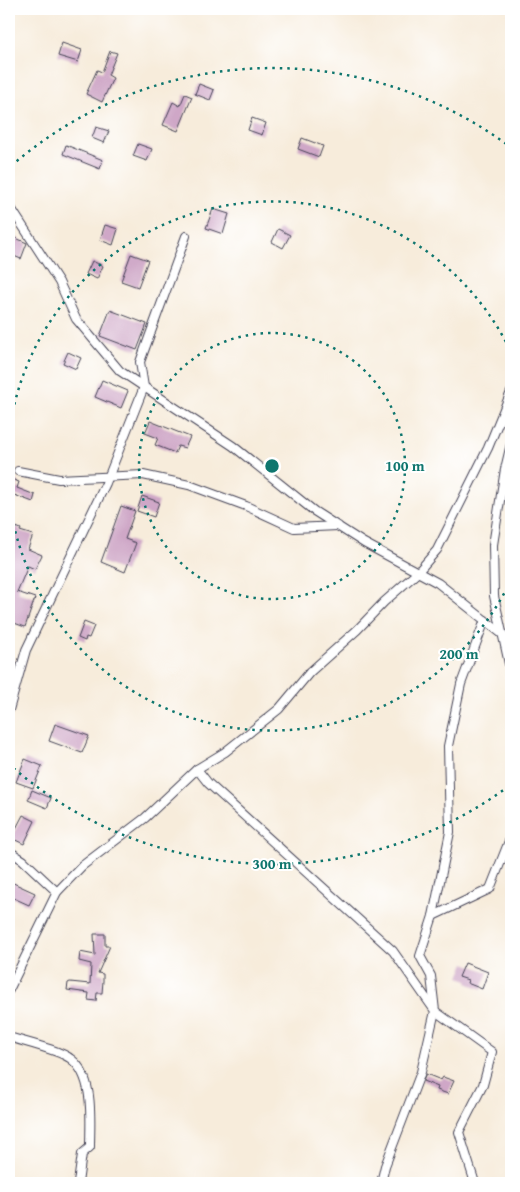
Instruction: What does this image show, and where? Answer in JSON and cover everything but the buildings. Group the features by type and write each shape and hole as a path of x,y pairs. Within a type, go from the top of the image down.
{"street":[{"path":"9,205 59,282 76,319 120,371 233,446 314,511 417,573 438,583 511,640"},
{"path":"9,710 26,650 108,477 144,386 140,362 186,236"},
{"path":"9,990 58,892 82,866 145,818 196,770 225,752 279,709 310,672 417,573 437,550 488,448 511,392"},
{"path":"511,444 493,546 494,596 511,673"},
{"path":"18,471 59,479 143,475 189,484 246,506 294,528 338,526"},
{"path":"382,1183 385,1166 421,1072 436,1012 431,976 420,956 433,916 450,832 448,746 461,684 485,620"},
{"path":"196,770 392,951 436,1012 492,1052 484,1085 460,1132 475,1183"},
{"path":"433,916 490,889 511,836"},
{"path":"9,852 23,860 58,892"},
{"path":"9,1037 46,1048 71,1059 83,1075 90,1097 90,1147 82,1154 78,1183"}]}
